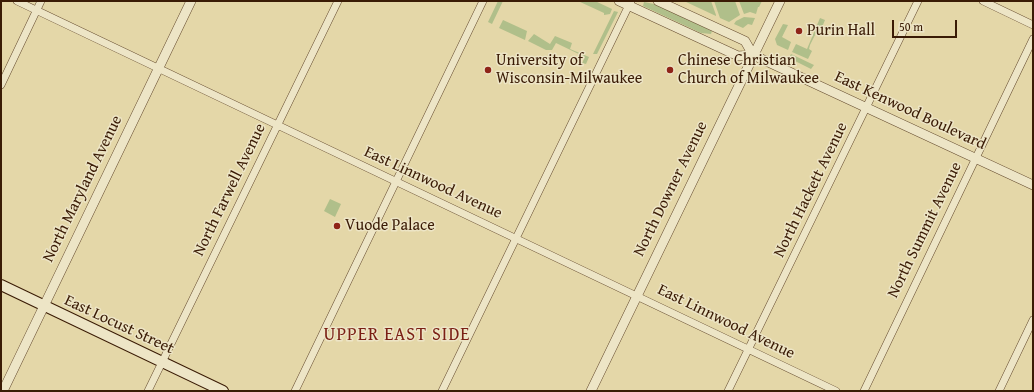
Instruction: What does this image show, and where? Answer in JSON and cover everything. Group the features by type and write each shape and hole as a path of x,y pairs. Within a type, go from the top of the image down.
{"main road":[{"name":"East Locust Street","path":"1,285 223,391"}],"street":[{"name":"East Linnwood Avenue","path":"18,1 836,391"},
{"path":"1,85 41,1"},
{"name":"North Maryland Avenue","path":"3,391 192,1"},
{"name":"North Farwell Avenue","path":"148,391 338,1"},
{"path":"295,391 483,1"},
{"name":"East Kenwood Boulevard","path":"619,1 629,3 738,56 753,55 1033,185"},
{"name":"East Kenwood Boulevard","path":"658,1 745,41 753,55"},
{"name":"North Downer Avenue","path":"591,391 780,1"},
{"name":"North Hackett Avenue","path":"728,391 918,1"},
{"path":"982,1 1033,25"},
{"path":"442,391 629,3"},
{"name":"North Summit Avenue","path":"864,391 1033,39"},
{"path":"998,391 1033,320"}],"green space":[{"path":"498,1 503,1 492,24 488,22"},
{"path":"578,1 595,1 612,9 610,14 604,15 604,13"},
{"path":"684,1 711,1 716,16"},
{"path":"714,1 735,1 740,15 729,22 720,18"},
{"path":"739,1 762,1 756,14 750,12 744,14"},
{"path":"644,2 654,4 712,31 711,34 701,33 643,6"},
{"path":"614,11 618,12 597,54 593,54"},
{"path":"744,17 755,18 752,25 748,24 743,28 734,24 736,21"},
{"path":"820,18 825,20 820,32 817,31 810,45 809,49 812,51 808,59 792,52 796,44 807,49"},
{"path":"503,20 527,31 525,40 499,28"},
{"path":"783,24 788,25 782,37 791,42 788,50 777,45 775,39"},
{"path":"534,34 550,44 555,36 572,43 570,49 589,57 586,64 582,63 585,57 556,43 552,50 546,50 528,41"},
{"path":"791,54 814,65 811,69 789,58"},
{"path":"330,199 341,204 335,217 324,211"}],"place":[{"name":"Purin Hall","path":"799,31"},
{"name":"University of Wisconsin-Milwaukee","path":"488,70"},
{"name":"Chinese Christian Church of Milwaukee","path":"670,70"},
{"name":"Vuode Palace","path":"337,226"}],"district":[{"name":"UPPER EAST SIDE","path":"397,335"}]}
